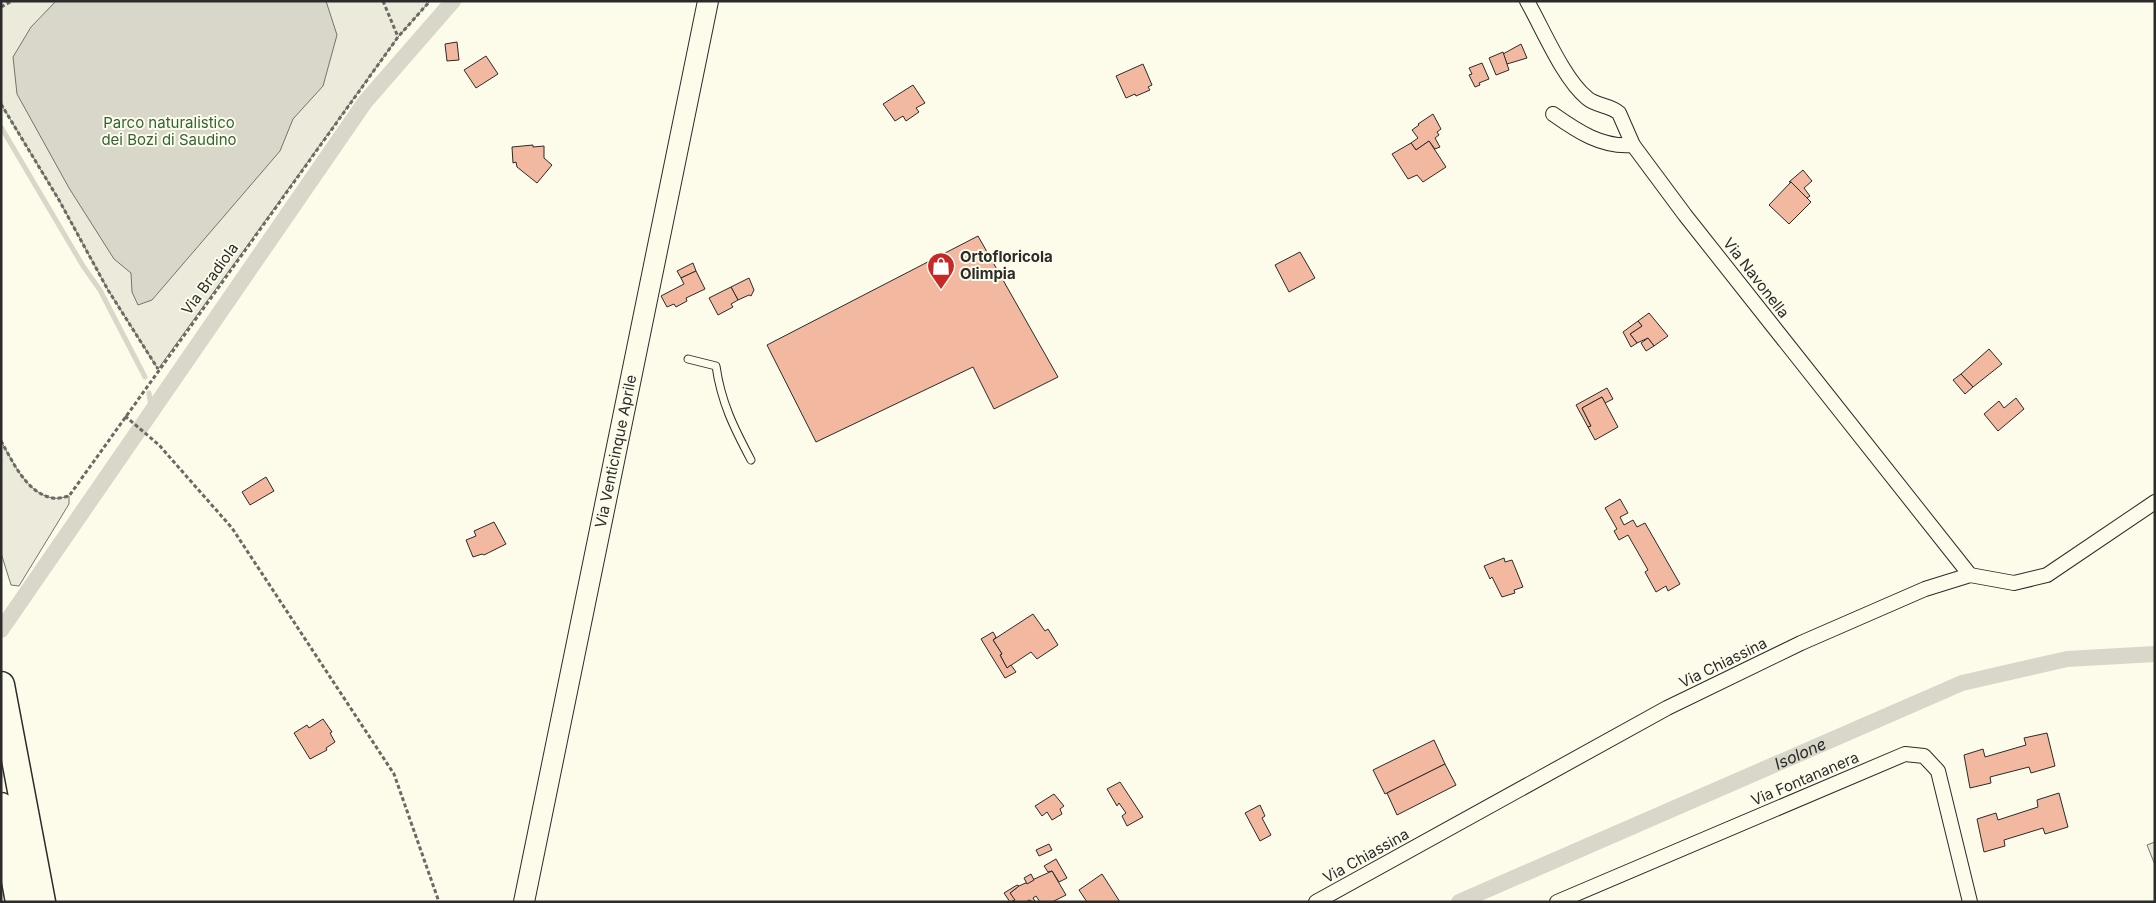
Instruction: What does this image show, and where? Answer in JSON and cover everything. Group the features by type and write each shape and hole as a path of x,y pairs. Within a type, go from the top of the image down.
{"highway":[{"path":"1,685 42,902"},
{"path":"1,806 19,902"}],"main road":[{"name":"Via Venticinque Aprile","path":"524,902 708,1"}],"street":[{"name":"Via Navonella","path":"1527,1 1562,64 1576,85 1588,99 1619,113 1630,139 1685,215 1970,575"},
{"path":"1553,114 1583,134 1604,143 1618,147 1630,139"},
{"name":"Via Chiassina","path":"1316,902 1667,708 1801,643 1925,589 1970,575 2014,582 2047,575 2155,502"},
{"name":"Via Fontananera","path":"1557,902 1905,754 1924,756 1938,771 1970,902"}],"lane":[{"path":"688,359 716,366 719,385 728,416 751,460"}],"path":[{"path":"1,7 12,1"},
{"path":"383,1 398,36"},
{"name":"Via Bradiola","path":"1,441 16,468 34,490 54,498 69,496 398,36 430,1"},
{"path":"1,104 59,200 108,290 158,369"},
{"path":"126,416 159,445 232,528 394,774 439,902"}],"green space":[{"name":"Parco naturalistico dei Bozi di Saudino","path":"1,1 430,1 398,37 158,369 108,290 59,200 1,104"},
{"path":"1,441 28,484 44,495 53,498 69,496 69,504 19,586 11,585 1,553"}],"shaded area":[{"name":"Parco naturalistico dei Bozi di Saudino","path":"56,1 326,1 337,35 323,86 293,119 280,151 152,300 138,305 132,292 131,273 114,259 69,188 17,94 13,57 31,27"},
{"path":"2155,842 2155,865 2147,845"}],"building":[{"path":"457,42 459,60 447,61 445,44"},
{"path":"1521,44 1527,58 1507,64 1503,54"},
{"path":"1503,52 1509,70 1496,75 1489,58"},
{"path":"486,56 498,74 476,88 464,70"},
{"path":"1482,63 1489,79 1475,87 1469,75 1472,74 1469,68"},
{"path":"1143,64 1152,85 1148,87 1150,90 1126,98 1116,76"},
{"path":"913,85 925,103 916,108 919,112 906,121 903,116 895,121 883,104"},
{"path":"1433,114 1441,129 1437,132 1439,135 1435,138 1440,147 1435,149 1429,141 1416,150 1411,143 1418,138 1412,130"},
{"path":"1429,141 1446,167 1423,182 1417,175 1408,179 1392,154 1411,143 1416,150"},
{"path":"533,145 533,147 544,146 544,158 552,165 537,183 517,167 516,162 513,163 512,147"},
{"path":"1803,170 1812,181 1804,188 1810,196 1807,198 1789,182"},
{"path":"1791,182 1811,202 1789,224 1769,205"},
{"name":"Ortofloricola Olimpia","path":"978,236 1058,377 994,409 973,367 816,442 767,345"},
{"path":"1300,252 1315,278 1289,292 1275,265"},
{"path":"693,263 696,271 681,278 677,271"},
{"path":"696,271 705,289 686,298 687,301 676,307 674,304 667,307 661,296 684,284 681,278"},
{"path":"749,278 754,290 751,296 749,295 738,300 731,287"},
{"path":"731,287 738,300 731,304 733,307 718,315 709,298"},
{"path":"1649,313 1668,336 1654,346 1648,338 1637,343 1630,334 1642,326 1638,321"},
{"path":"1638,321 1642,326 1630,334 1637,343 1631,347 1623,332"},
{"path":"1648,338 1654,346 1646,351 1641,343"},
{"path":"1989,349 2002,364 1973,387 1961,374"},
{"path":"1961,374 1973,387 1965,394 1953,380"},
{"path":"1607,388 1613,399 1605,403 1602,397 1582,408 1591,426 1588,427 1576,405"},
{"path":"1602,397 1618,427 1595,440 1588,427 1591,426 1582,408"},
{"path":"2016,398 2024,409 1998,431 1984,414 1999,401 2004,408"},
{"path":"266,477 274,491 250,505 242,492"},
{"path":"1620,499 1628,513 1620,517 1624,525 1633,520 1637,527 1645,523 1680,584 1668,591 1666,586 1656,592 1645,572 1648,570 1628,535 1619,540 1614,531 1617,529 1605,508"},
{"path":"494,522 506,544 484,555 473,557 466,540 476,536 474,531"},
{"path":"1504,558 1505,562 1512,560 1523,587 1514,590 1515,593 1502,597 1484,566"},
{"path":"1033,614 1045,631 1048,629 1058,645 1037,659 1031,652 1007,668 1000,655 1002,654 993,640"},
{"path":"993,632 996,637 993,640 1002,654 1000,655 1007,668 1011,665 1016,672 1005,678 981,639"},
{"path":"323,719 332,732 330,733 335,742 326,748 327,750 310,759 294,733 307,725 309,728"},
{"path":"2047,733 2055,766 2031,773 2029,767 1990,777 1991,783 1970,788 1964,755 1983,749 1985,757 2026,745 2024,738"},
{"path":"1434,740 1445,764 1385,794 1373,770"},
{"path":"1445,764 1456,785 1397,815 1387,793"},
{"path":"1120,782 1143,817 1127,826 1122,816 1126,813 1119,803 1117,806 1107,789"},
{"path":"2059,793 2068,827 2045,834 2043,828 2004,840 2005,846 1984,852 1977,819 1996,813 1998,820 2038,807 2037,800"},
{"path":"1054,794 1064,806 1060,809 1062,814 1052,820 1047,812 1042,816 1035,806"},
{"path":"1260,805 1265,816 1262,818 1271,835 1260,841 1245,813"},
{"path":"1049,844 1052,850 1039,856 1036,850"},
{"path":"1056,859 1067,878 1059,882 1052,871 1048,872 1044,866"},
{"path":"1052,871 1066,895 1052,902 1040,902 1036,896 1033,898 1035,901 1033,902 1029,900 1026,902 1015,902 1010,893 1019,886"},
{"path":"1031,874 1034,880 1027,884 1024,878"},
{"path":"1102,874 1120,902 1087,902 1079,890"},
{"path":"1017,885 1019,886 1010,893 1015,900 1010,902 1004,893"}],"waterway":[{"path":"1,630 365,102 453,1"},
{"path":"1,127 83,266 100,290 145,377"},
{"path":"149,393 152,414"},
{"name":"Isolone","path":"1459,902 1962,683 2067,659 2155,654"}],"place":[{"name":"Ortofloricola Olimpia","path":"941,290"}]}
